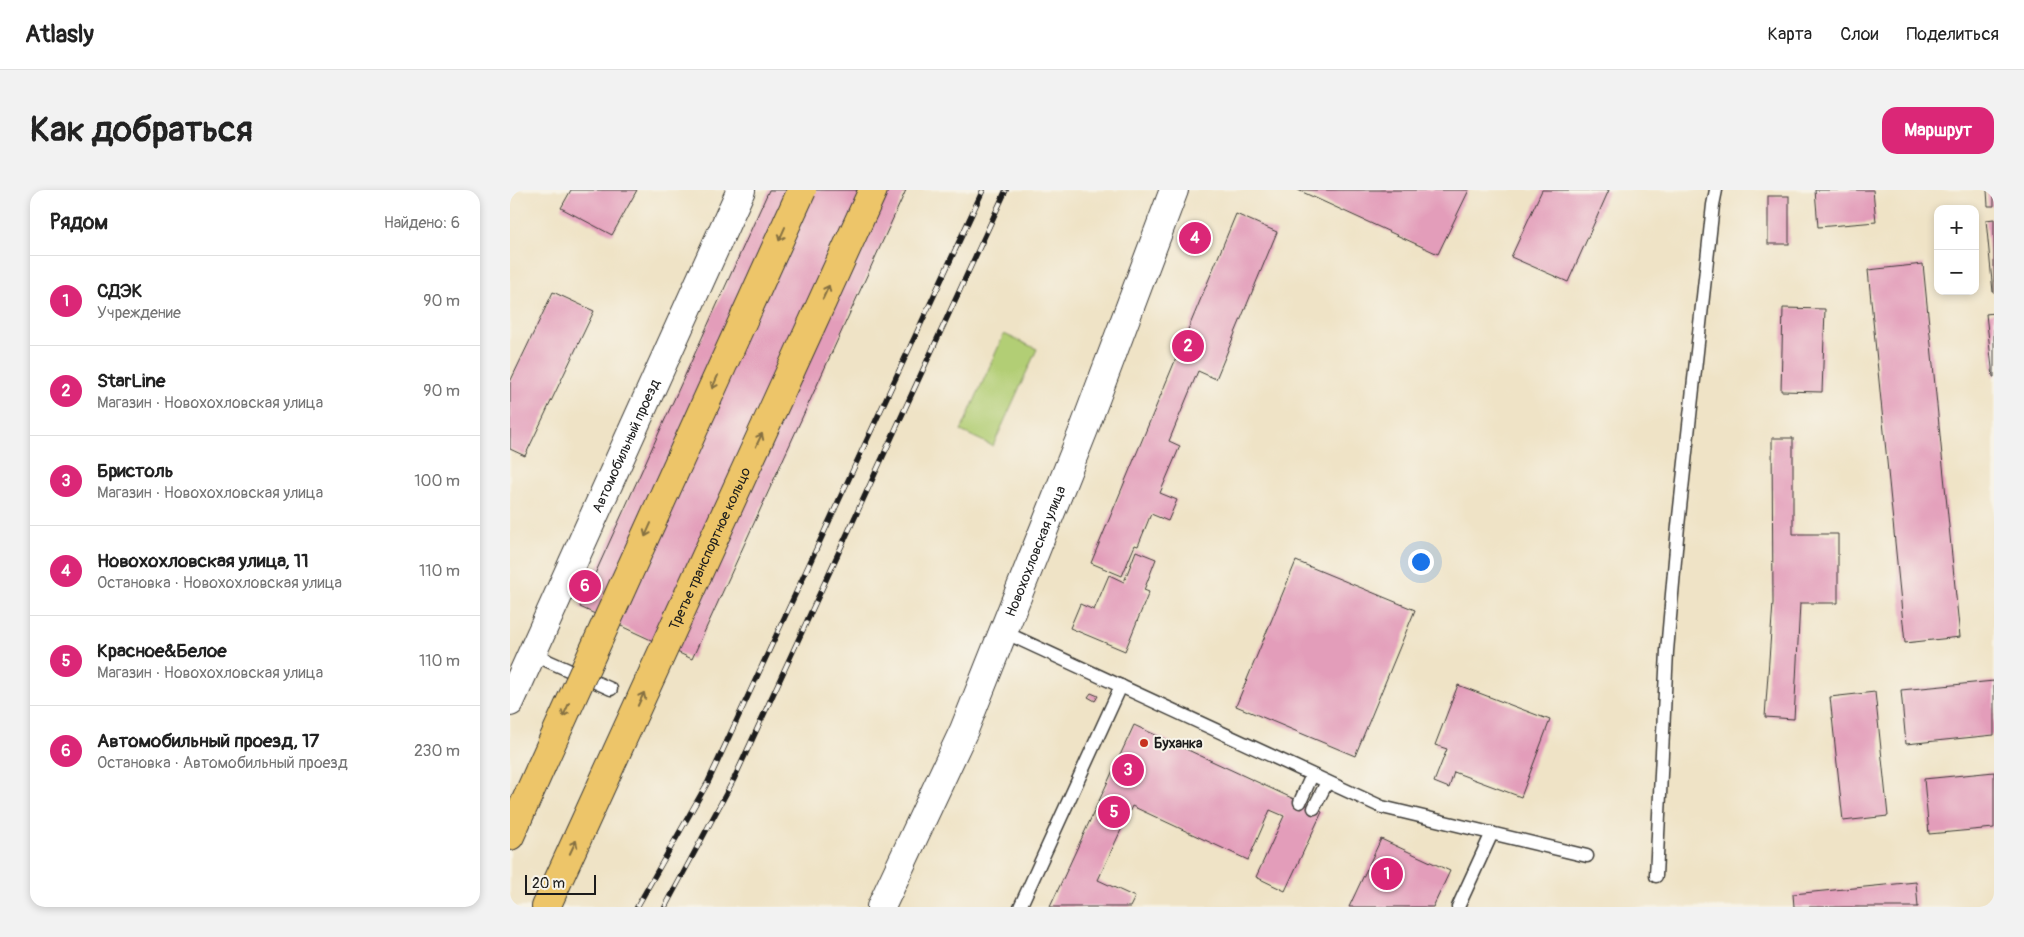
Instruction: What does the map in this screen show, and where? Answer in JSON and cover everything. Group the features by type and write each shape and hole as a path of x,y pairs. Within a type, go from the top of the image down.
{"main road":[{"path":"510,836 802,190"},
{"name":"Третье транспортное кольцо","path":"546,907 873,190"}],"street":[{"name":"Автомобильный проезд","path":"510,702 741,190"},
{"name":"Новохохловская улица","path":"881,907 964,730 1084,429 1174,190"}],"lane":[{"path":"1656,876 1667,651 1682,487 1716,190"},
{"path":"1004,632 1382,807 1587,856"},
{"path":"533,652 548,661 611,689"},
{"path":"1020,907 1121,686"},
{"path":"1300,802 1312,775"},
{"path":"1314,808 1327,782"},
{"path":"1458,907 1492,833"}],"green space":[{"path":"1004,334 1037,349 993,446 961,431"}],"building":[{"path":"571,190 637,190 612,235 561,208"},
{"path":"769,190 906,190 692,659 580,607"},
{"path":"1298,190 1469,190 1438,254"},
{"path":"1542,190 1609,190 1568,282 1511,257"},
{"path":"1815,190 1873,190 1876,222 1818,227"},
{"path":"1987,190 1994,190 1994,206 1988,206"},
{"path":"1768,196 1789,196 1789,244 1768,244"},
{"path":"1236,214 1277,232 1216,379 1198,371 1169,441 1180,446 1160,493 1177,500 1168,521 1151,514 1138,546 1135,545 1122,576 1091,563"},
{"path":"1994,219 1994,292 1993,292 1986,220"},
{"path":"1923,264 1960,637 1905,643 1868,270"},
{"path":"553,292 594,311 525,456 510,449 510,382"},
{"path":"1783,308 1825,309 1822,392 1781,391"},
{"path":"1994,313 1994,377 1993,377 1986,314"},
{"path":"1772,438 1793,438 1793,534 1838,534 1838,603 1800,603 1794,719 1765,717 1773,603"},
{"path":"1136,551 1156,559 1144,590 1149,592 1125,651 1070,628 1080,604 1094,610 1109,575 1124,582"},
{"path":"1296,561 1415,610 1355,756 1236,706"},
{"path":"1994,681 1994,735 1906,744 1901,690"},
{"path":"1458,685 1550,720 1521,797 1454,772 1449,788 1434,782 1447,749 1435,745"},
{"path":"1875,692 1888,816 1843,821 1830,697"},
{"path":"1091,693 1098,696 1095,701 1088,697"},
{"path":"1134,725 1322,812 1285,891 1256,877 1284,816 1270,810 1248,860 1132,806 1098,880 1135,897 1130,907 1050,907"},
{"path":"1994,772 1994,828 1929,834 1924,779"},
{"path":"1381,839 1450,871 1433,907 1349,907"},
{"path":"1916,882 1918,907 1794,907 1793,894"}],"railway":[{"path":"637,907 708,782 983,190"},
{"path":"665,907 734,779 1006,190"}],"place":[{"name":"Новохохловская улица, 11","path":"1195,238"},
{"name":"StarLine","path":"1188,346"},
{"name":"Автомобильный проезд, 17","path":"585,586"},
{"name":"Буханка","path":"1144,743"},
{"name":"Бристоль","path":"1128,770"},
{"name":"Красное&Белое","path":"1114,812"},
{"name":"СДЭК","path":"1387,874"}]}
